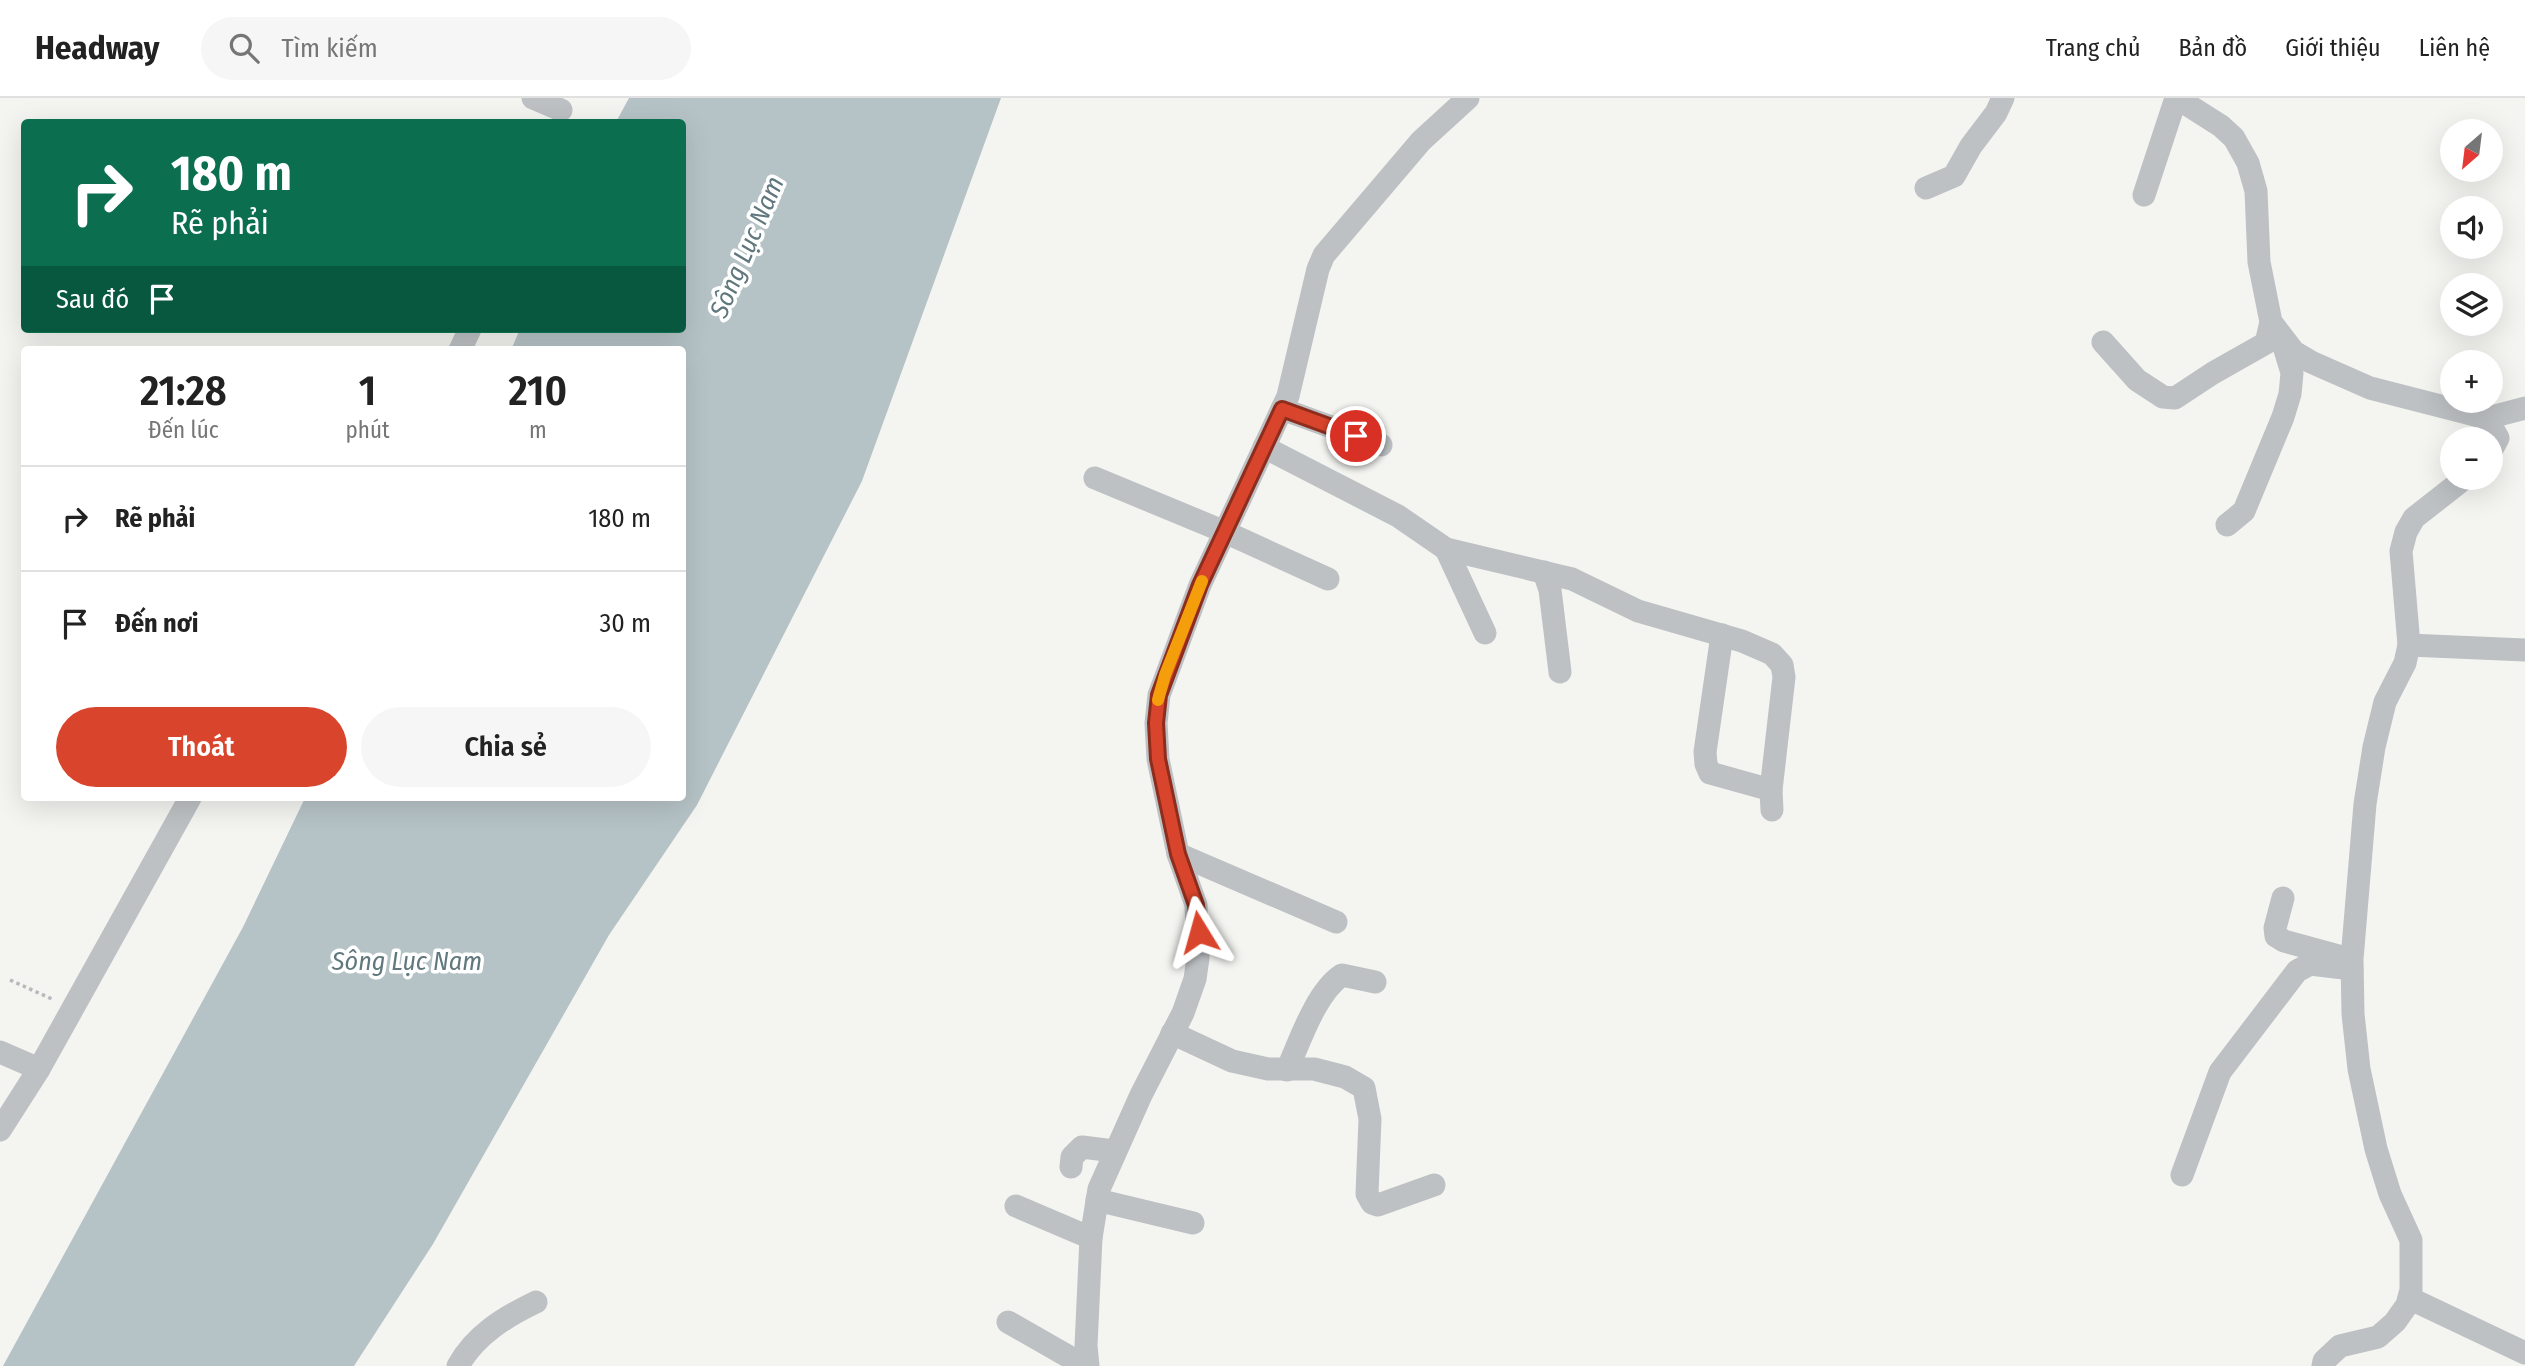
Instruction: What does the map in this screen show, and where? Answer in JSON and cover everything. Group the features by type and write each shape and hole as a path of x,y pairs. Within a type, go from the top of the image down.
{"street":[{"path":"533,98 561,110"},
{"path":"1008,1322 1086,1366 1091,1238 1099,1189 1114,1152 1183,1013 1195,979 1198,958 1196,905 1178,854 1158,759 1156,723 1159,695 1200,585 1288,396 1318,269 1324,255 1422,141 1468,98"},
{"path":"1926,188 1954,176 2003,98"},
{"path":"2144,195 2176,98 2221,126 2234,138 2248,163 2256,191 2259,262 2276,330 2292,373 2290,394 2283,417 2244,511 2227,525"},
{"path":"2103,342 2137,380 2163,397 2175,398 2266,343 2276,330"},
{"path":"2276,330 2294,352 2370,388 2487,418 2525,408"},
{"path":"1282,409 1381,445"},
{"path":"2487,418 2492,427"},
{"path":"1264,447 1398,516 1446,548 1572,579 1638,611 1722,635 1772,654 1782,665 1784,677 1771,800 1710,773 1706,764 1705,751 1722,635"},
{"path":"1095,478 1225,532 1328,579"},
{"path":"2323,1366 2324,1361 2340,1346 2378,1337 2395,1322 2411,1290 2411,1240 2390,1194 2376,1149 2359,1069 2353,1014 2352,964 2365,804 2374,747 2385,702 2405,663 2409,645 2401,551 2406,532 2414,518 2450,490"},
{"path":"1446,548 1485,633"},
{"path":"1544,572 1550,590 1560,672"},
{"path":"2409,645 2525,650"},
{"path":"4,1116 39,1069 188,801"},
{"path":"1178,854 1336,922"},
{"path":"2283,898 2275,928 2276,936 2352,964"},
{"path":"2182,1175 2220,1072 2297,971 2310,964 2352,964"},
{"path":"1287,1070 1305,1028 1331,982 1342,975 1375,982"},
{"path":"1172,1033 1232,1061 1268,1069 1314,1069 1345,1077 1364,1088 1370,1119 1367,1194 1372,1203 1378,1205 1434,1185"},
{"path":"0,1052 39,1069"},
{"path":"1070,1167 1072,1157 1082,1147 1114,1152"},
{"path":"1097,1200 1193,1223"},
{"path":"1016,1206 1091,1238"},
{"path":"2409,1298 2525,1353"},
{"path":"458,1366 465,1353 502,1319 536,1302"}],"path":[{"path":"10,980 73,1009"}],"water":[{"name":"Sông Lục Nam","path":"629,98 1001,98 862,481 697,805 609,935 433,1244 354,1366 3,1366 243,927 304,801 686,801 686,346 513,346 518,333 686,333 686,119 618,119"}],"slow traffic":[{"path":"1158,700 1165,675 1202,581"}],"route":[{"path":"1199,932 1196,905 1178,854 1158,759 1156,723 1159,695 1165,675 1200,585 1282,409 1356,436"}]}
